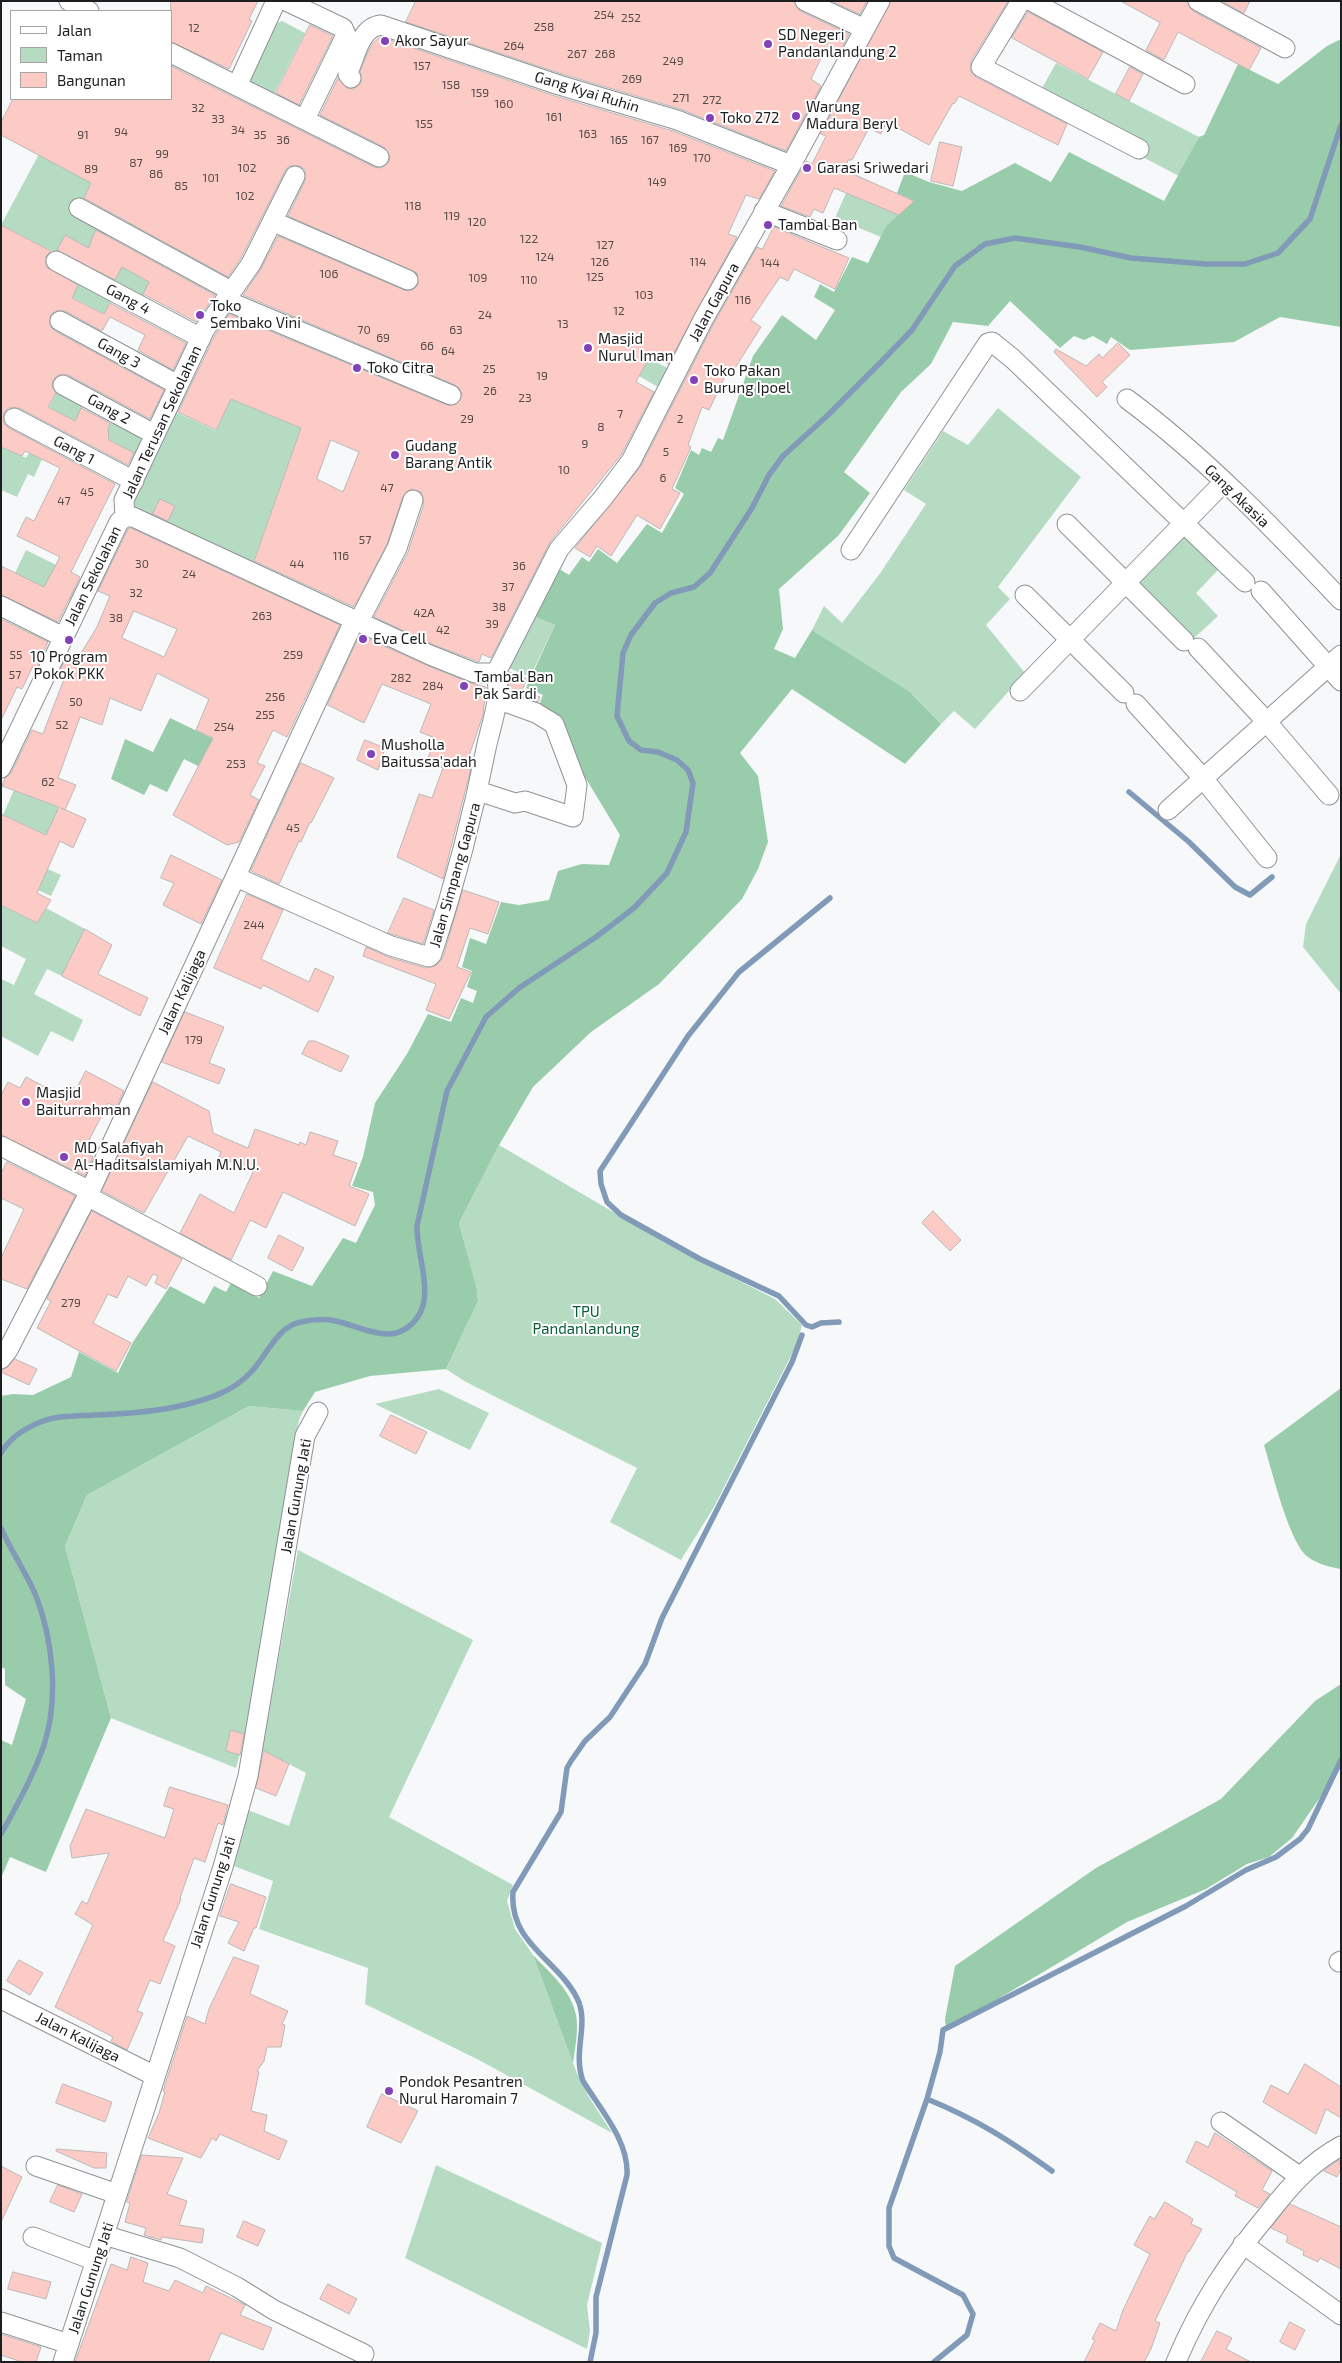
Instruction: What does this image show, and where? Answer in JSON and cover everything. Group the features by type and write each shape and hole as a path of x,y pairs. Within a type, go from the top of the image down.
{"street":[{"path":"69,1 87,10"},
{"path":"237,86 276,1"},
{"path":"286,1 343,28 346,35 305,119"},
{"path":"805,1 864,29"},
{"name":"Jalan Gapura","path":"496,674 559,550 607,493 630,461 704,318 791,165 880,1"},
{"path":"1021,1 981,67 1140,149"},
{"path":"1031,1 1185,84"},
{"path":"1198,1 1285,48"},
{"name":"Gang Kyai Ruhin","path":"351,78 348,70 366,32 374,26 381,25 560,85 658,114 791,165"},
{"path":"172,54 379,156"},
{"name":"Jalan Terusan Sekolahan","path":"126,518 124,500 203,333 251,264 274,222 295,176"},
{"path":"79,208 228,296 451,395"},
{"path":"764,211 837,240"},
{"path":"274,222 408,280"},
{"name":"Gang 4","path":"56,260 203,333"},
{"name":"Gang 3","path":"60,321 178,385"},
{"path":"851,550 988,343 992,342 1014,359 1183,524 1253,586 1337,668 1266,721 1168,810"},
{"name":"Gang 2","path":"63,385 154,434"},
{"name":"Gang Akasia","path":"1127,399 1169,430 1224,482 1341,600"},
{"name":"Gang 1","path":"14,418 134,481"},
{"path":"1020,691 1224,482"},
{"name":"Jalan Kalijaga","path":"1,1359 17,1335 88,1193 356,622 397,548 413,500"},
{"path":"126,518 133,517 356,622 469,672 488,675 496,674"},
{"name":"Jalan Sekolahan","path":"1,768 120,522 126,518"},
{"path":"1067,524 1124,583 1191,644 1266,721 1330,795"},
{"path":"1026,595 1130,698 1202,778 1267,858"},
{"name":"Jalan Sekolahan","path":"1,606 63,637"},
{"name":"Jalan Simpang Gapura","path":"236,877 391,946 429,957 432,954 454,886 478,791 497,699 498,683 496,674"},
{"path":"478,791 515,803 525,801 573,817 576,802 575,779 554,724 536,713 497,699"},
{"path":"1,1146 257,1286"},
{"name":"Jalan Gunung Jati","path":"63,2362 223,1867 248,1776 305,1436 318,1412"},
{"name":"Jalan Kalijaga","path":"1,1999 155,2076"},
{"path":"1221,2122 1298,2176"},
{"path":"1176,2362 1192,2326 1218,2279 1243,2244 1298,2176 1322,2156 1341,2146"},
{"path":"36,2166 117,2194"},
{"path":"104,2235 180,2258 236,2287 274,2310 364,2354"},
{"path":"33,2237 96,2261"},
{"path":"1243,2244 1341,2315"},
{"path":"1,2322 69,2344"}],"green space":[{"path":"282,21 305,33 273,96 252,85 250,78 277,23"},
{"path":"1341,39 1341,327 1280,317 1234,342 1130,350 1111,337 1107,344 1093,336 1084,340 1074,336 1060,348 1010,301 988,326 953,322 931,364 901,392 844,472 870,493 838,536 779,589 783,629 774,649 795,658 812,630 909,691 941,724 905,764 792,689 740,753 758,776 768,842 758,869 742,899 659,984 591,1032 533,1087 499,1145 459,1223 477,1289 478,1301 446,1369 370,1376 315,1392 303,1411 249,1406 87,1495 65,1546 111,1718 46,1872 10,1857 1,1878 1,1740 12,1745 26,1699 5,1685 5,1669 1,1667 1,1396 13,1394 33,1395 71,1377 79,1352 118,1373 133,1342 170,1286 204,1304 214,1286 226,1292 231,1283 259,1298 273,1271 312,1286 343,1238 356,1243 375,1205 373,1192 352,1186 363,1157 375,1103 407,1054 428,1014 451,1022 461,998 473,1003 477,991 467,987 472,971 462,967 470,938 486,944 501,902 519,905 549,900 558,871 582,864 609,865 620,835 582,772 537,710 543,695 526,688 555,625 533,616 558,568 569,575 582,557 589,562 598,549 617,563 647,524 662,533 684,494 675,488 691,450 699,455 702,448 711,452 718,438 723,440 753,356 782,315 816,340 835,310 814,297 820,284 834,292 852,257 868,263 886,226 914,201 897,193 905,172 929,182 962,191 1015,163 1051,182 1069,152 1164,201 1199,137 1204,135 1238,64 1278,84 1327,46"},
{"path":"1056,63 1199,137 1179,176 1035,101"},
{"path":"39,154 92,182 77,211 110,229 97,253 65,235 56,253 1,225"},
{"path":"846,193 899,215 886,226 881,237 835,218"},
{"path":"122,267 150,282 140,302 94,274 97,269"},
{"path":"81,279 113,298 104,314 72,297"},
{"path":"649,358 667,368 658,387 639,376"},
{"path":"59,387 85,401 75,421 49,407"},
{"path":"231,399 301,428 253,563 129,506 172,410 216,431"},
{"path":"998,408 1081,477 998,587 1010,599 986,625 1025,673 975,729 954,711 941,724 909,691 812,630 824,606 842,623 881,572 926,504 904,490 943,431 968,445"},
{"path":"114,416 146,435 139,456 104,437"},
{"path":"1,447 26,458 29,453 42,459 34,477 28,474 17,497 1,490"},
{"path":"1184,533 1220,568 1196,593 1218,616 1192,640 1134,583"},
{"path":"26,550 74,574 69,584 76,588 70,600 15,573"},
{"path":"533,616 555,625 530,677 509,668"},
{"path":"170,718 218,741 198,766 184,759 167,792 150,784 144,795 111,779 125,739 153,752"},
{"path":"14,790 59,807 56,815 72,822 62,842 3,815"},
{"path":"1341,854 1341,994 1303,947 1306,924"},
{"path":"30,861 61,875 51,896 13,879"},
{"path":"1,905 37,923 46,908 85,929 62,976 47,969 34,994 83,1020 73,1042 51,1031 38,1056 1,1036 1,979 14,985 26,959 1,946"},
{"name":"TPU Pandanlandung","path":"499,1145 671,1246 775,1299 802,1325 797,1344 714,1507 681,1560 610,1522 637,1468 466,1382 446,1369 478,1301 477,1289 459,1223"},
{"path":"1341,1388 1341,1569 1315,1562 1301,1549 1288,1522 1264,1445"},
{"path":"439,1389 489,1413 470,1450 375,1404"},
{"path":"249,1406 303,1411 299,1420 250,1714 236,1768 111,1718 65,1546 87,1495"},
{"path":"298,1550 473,1640 389,1817 513,1885 507,1901 515,1929 533,1955 576,2071 587,2094 612,2133 479,2060 365,2004 368,1968 259,1929 273,1881 234,1866 248,1810 289,1826 306,1773 262,1750"},
{"path":"1341,1684 1341,1767 1292,1838 1269,1857 1247,1864 1206,1889 1127,1922 946,2030 945,2019 955,1966 1096,1868 1221,1799 1315,1701"},
{"path":"533,1955 559,1982 573,2006 577,2027 573,2063"},
{"path":"436,2165 602,2243 587,2305 590,2331 587,2349 405,2258"}],"building":[{"path":"171,1 258,1 249,19 252,21 229,69 172,42"},
{"path":"416,1 794,1 800,11 849,34 837,58 824,52 811,79 821,86 786,151 680,109 562,74 406,22"},
{"path":"832,1 867,1 860,14"},
{"path":"891,1 1008,1 971,61 971,72 976,77 1067,124 1058,145 959,96 929,145 887,122 881,134 869,128 852,160 848,160 846,171 914,201 899,215 834,188 823,213 814,209 810,217 781,206 806,161 812,164 826,136 821,134"},
{"path":"1121,1 1187,1 1193,11 1261,48 1249,70 1178,32 1164,60 1146,50 1160,23"},
{"path":"1222,1 1250,1 1244,13"},
{"path":"1028,12 1103,52 1088,79 1012,38"},
{"path":"310,25 333,36 299,105 276,93"},
{"path":"381,37 555,96 673,131 775,171 759,199 746,195 728,234 737,237 668,364 651,354 636,382 654,392 621,455 550,542 491,658 482,654 479,662 434,645 374,617 408,552 424,504 421,492 411,489 403,496 387,544 354,607 254,561 301,428 231,399 216,430 178,412 215,335 229,314 447,405 457,404 462,394 455,385 243,295 261,269 278,236 404,290 410,291 418,285 417,273 288,216 305,181 305,170 300,166 289,166 285,171 241,258 228,277 84,198 91,183 1,135 1,122 12,100 172,100 172,66 374,167 380,168 389,162 390,157 384,147 320,115 338,78 347,88 353,89 361,83 360,72 373,43","holes":["331,440 359,452 343,492 317,479"]},
{"path":"1130,67 1143,74 1129,101 1116,94"},
{"path":"940,142 962,147 953,186 931,181"},
{"path":"1,225 51,251 46,256 46,267 78,285 72,298 104,314 110,303 186,343 173,370 138,350 145,335 110,317 102,331 65,311 55,311 50,316 50,326 55,331 164,390 150,419 68,375 58,375 53,380 52,386 56,393 48,407 75,421 81,408 110,423 108,428 109,440 134,453 128,465 19,408 8,408 4,413 4,424 9,428 115,484 71,572 80,577 58,622 1,595 1,566 44,587 60,557 17,536 26,517 34,521 60,468 25,451 22,456 1,447"},
{"path":"774,227 849,258 835,289 794,269 788,281 780,277 751,320 761,327 735,368 730,366 709,410 702,407 688,445 691,447 672,489 680,493 660,529 637,515 611,556 597,546 590,557 575,548 641,466 714,323 757,247 762,249"},
{"path":"96,230 215,295 196,322 143,294 149,282 122,267 115,280 57,250 65,235 88,248"},
{"path":"1118,343 1130,355 1102,382 1107,387 1097,397 1054,352 1056,349 1086,366 1099,354 1102,358"},
{"path":"160,499 175,506 168,521 153,514"},
{"path":"131,528 340,625 287,737 273,730 257,763 265,766 250,795 259,800 239,842 227,845 173,815 213,738 196,730 209,699 157,673 141,711 110,698 102,725 80,717 58,778 76,785 65,810 86,819 73,848 60,841 37,893 51,900 37,923 1,905 1,814 46,835 59,807 2,786 5,778 11,773 32,730 43,734 64,679 57,676 68,654 78,658 97,627 110,596 98,591 128,529","holes":["134,611 177,629 164,657 122,638"]},
{"path":"1,619 48,642 37,668 33,666 22,689 17,687 1,720"},
{"path":"360,635 426,665 486,687 483,715 469,756 473,758 471,768 443,879 397,857 419,794 432,798 443,768 427,761 435,738 420,732 431,704 382,684 364,723 328,705"},
{"path":"509,672 527,679 522,690 540,697 538,702 509,691"},
{"name":"Musholla Baitussa'adah","path":"365,740 385,748 378,770 357,760"},
{"path":"301,763 334,778 301,842 299,841 279,884 251,871"},
{"path":"171,855 222,880 201,924 163,905 174,883 161,878"},
{"path":"463,890 499,902 488,934 470,928 457,967 471,972 449,1019 426,1010 436,984 363,956 366,947 388,957 426,968 437,965 443,957"},
{"path":"247,894 283,910 261,959 309,982 315,968 334,977 318,1012 263,985 261,989 214,968"},
{"path":"404,898 434,910 423,944 388,933"},
{"path":"85,929 112,945 98,974 148,998 140,1016 62,976"},
{"path":"185,1012 224,1027 209,1063 225,1069 219,1084 162,1062"},
{"path":"309,1041 315,1041 349,1056 341,1072 302,1054"},
{"path":"86,1071 124,1091 116,1107 108,1103 83,1152 93,1157 85,1176 1,1135 1,1095 8,1082 20,1088 26,1077 64,1097 70,1085 76,1089"},
{"path":"153,1082 209,1111 213,1133 248,1148 255,1129 299,1145 300,1142 306,1145 310,1132 338,1141 333,1155 357,1163 349,1186 369,1194 355,1226 283,1192 266,1228 250,1220 231,1260 180,1233 200,1194 234,1213 253,1172 219,1156 221,1152 188,1136 144,1213 102,1191"},
{"path":"7,1162 75,1196 27,1289 1,1279 1,1258 24,1209 1,1198 1,1174"},
{"path":"92,1211 182,1259 166,1289 155,1283 158,1276 153,1274 146,1286 128,1276 117,1298 108,1294 93,1323 131,1343 116,1371 37,1328 51,1301 47,1299"},
{"path":"933,1211 961,1240 950,1251 922,1223"},
{"path":"279,1235 304,1248 292,1271 268,1258"},
{"path":"15,1359 37,1369 29,1385 1,1372"},
{"path":"391,1415 427,1432 416,1454 380,1436"},
{"path":"231,1730 244,1734 240,1755 226,1751"},
{"path":"264,1751 289,1764 276,1796 256,1788"},
{"path":"170,1787 228,1805 223,1825 218,1823 205,1862 194,1858 181,1899 163,1941 175,1946 160,1984 150,1980 137,2011 143,2013 127,2050 111,2041 113,2037 55,2007 93,1925 75,1914 82,1901 87,1904 109,1853 72,1858 70,1846 86,1809 165,1838 174,1809 164,1806"},
{"path":"231,1884 266,1897 256,1928 254,1928 244,1951 228,1943 239,1922 220,1916"},
{"path":"234,1957 259,1966 250,1994 288,2011 282,2024 285,2025 281,2047 267,2047 264,2061 257,2071 259,2072 251,2111 267,2115 264,2131 287,2141 279,2160 220,2134 216,2141 212,2138 201,2158 148,2138 159,2113 165,2092 163,2091 187,2016 205,2024 209,2009"},
{"path":"19,1960 43,1973 30,1995 7,1981"},
{"path":"1305,2064 1341,2087 1341,2118 1326,2109 1316,2134 1263,2102 1271,2085 1288,2094"},
{"path":"63,2084 112,2102 105,2122 56,2103"},
{"path":"382,2094 418,2111 401,2143 367,2127"},
{"path":"1215,2133 1272,2171 1262,2190 1270,2194 1258,2208 1235,2196 1237,2192 1186,2162 1196,2141 1208,2147"},
{"path":"57,2149 107,2153 106,2168 94,2168 56,2151"},
{"path":"142,2155 183,2158 167,2194 187,2201 179,2225 204,2229 202,2243 162,2237 161,2240 144,2235 146,2228 125,2222 130,2203 127,2202"},
{"path":"1339,2160 1341,2169 1337,2177 1324,2171"},
{"path":"1,2166 22,2177 1,2222"},
{"path":"58,2185 82,2194 74,2212 50,2202"},
{"path":"1165,2202 1193,2219 1191,2224 1202,2229 1188,2251 1155,2321 1160,2323 1151,2349 1144,2362 1084,2362 1095,2340 1092,2339 1100,2323 1116,2331 1123,2310 1150,2254 1134,2245 1150,2216 1154,2219"},
{"path":"1290,2204 1341,2227 1341,2269 1320,2258 1318,2262 1303,2255 1304,2251 1286,2242 1288,2236 1271,2228"},
{"path":"244,2221 265,2230 258,2246 237,2237"},
{"path":"131,2257 148,2263 143,2282 169,2291 175,2280 203,2293 206,2286 245,2305 240,2315 272,2328 263,2350 221,2333 208,2362 75,2362 111,2264 127,2270"},
{"path":"13,2272 51,2282 46,2299 8,2289"},
{"path":"328,2284 357,2299 349,2314 320,2299"},
{"path":"1290,2322 1305,2330 1295,2350 1280,2342"},
{"path":"1217,2331 1232,2338 1226,2349 1251,2362 1201,2362"},
{"path":"1,2334 41,2347 36,2362 22,2362 1,2355"}],"waterway":[{"path":"1,1453 17,1435 45,1420 66,1416 129,1413 162,1409 212,1397 244,1379 285,1329 301,1322 331,1320 376,1333 387,1334 398,1333 408,1327 417,1318 422,1309 424,1298 425,1286 417,1226 447,1091 486,1017 519,988 596,937 634,908 667,873 686,832 693,783 688,770 677,760 658,752 641,750 629,741 617,716 623,653 631,635 655,603 671,593 694,587 710,573 752,508 769,475 783,456 828,415 912,330 955,266 985,244 1015,238 1080,247 1131,258 1206,264 1245,264 1278,253 1310,219 1341,125"},
{"path":"1129,792 1189,842 1235,887 1250,895 1272,877"},
{"path":"830,898 739,972 688,1036 600,1171 601,1184 607,1202 621,1215 700,1259 779,1296 806,1325 812,1327 821,1323 839,1322"},
{"path":"590,2362 596,2333 596,2297 627,2175 626,2162 623,2150 612,2126 583,2081 579,2059 582,2018 577,1998 558,1972 526,1938 518,1925 514,1910 513,1892 561,1812 567,1768 571,1761 585,1741 610,1717 645,1664 662,1618 792,1362 802,1335"},
{"path":"1,1528 32,1587 42,1613 50,1650 53,1689 49,1727 44,1745 30,1779 1,1834"},
{"path":"934,2362 967,2335 973,2314 963,2295 894,2258 889,2246 889,2208 927,2099 940,2052 943,2030 1186,1906 1246,1870 1276,1857 1300,1839 1308,1829 1341,1760"},
{"path":"927,2099 961,2114 992,2131 1052,2171"}],"place":[{"name":"Akor Sayur","path":"385,41"},
{"name":"SD Negeri Pandanlandung 2","path":"768,44"},
{"name":"Warung Madura Beryl","path":"796,116"},
{"name":"Toko 272","path":"710,118"},
{"name":"Garasi Sriwedari","path":"807,168"},
{"name":"Tambal Ban","path":"768,225"},
{"name":"Toko Sembako Vini","path":"200,315"},
{"name":"Masjid Nurul Iman","path":"588,348"},
{"name":"Toko Citra","path":"357,368"},
{"name":"Toko Pakan Burung Ipoel","path":"694,380"},
{"name":"Gudang Barang Antik","path":"395,455"},
{"name":"Eva Cell","path":"363,639"},
{"name":"10 Program Pokok PKK","path":"69,640"},
{"name":"Tambal Ban Pak Sardi","path":"464,686"},
{"name":"Musholla Baitussa'adah","path":"371,754"},
{"name":"Masjid Baiturrahman","path":"26,1102"},
{"name":"MD Salafiyah Al-HaditsaIslamiyah M.N.U.","path":"64,1157"},
{"name":"Pondok Pesantren Nurul Haromain 7","path":"389,2091"}]}
